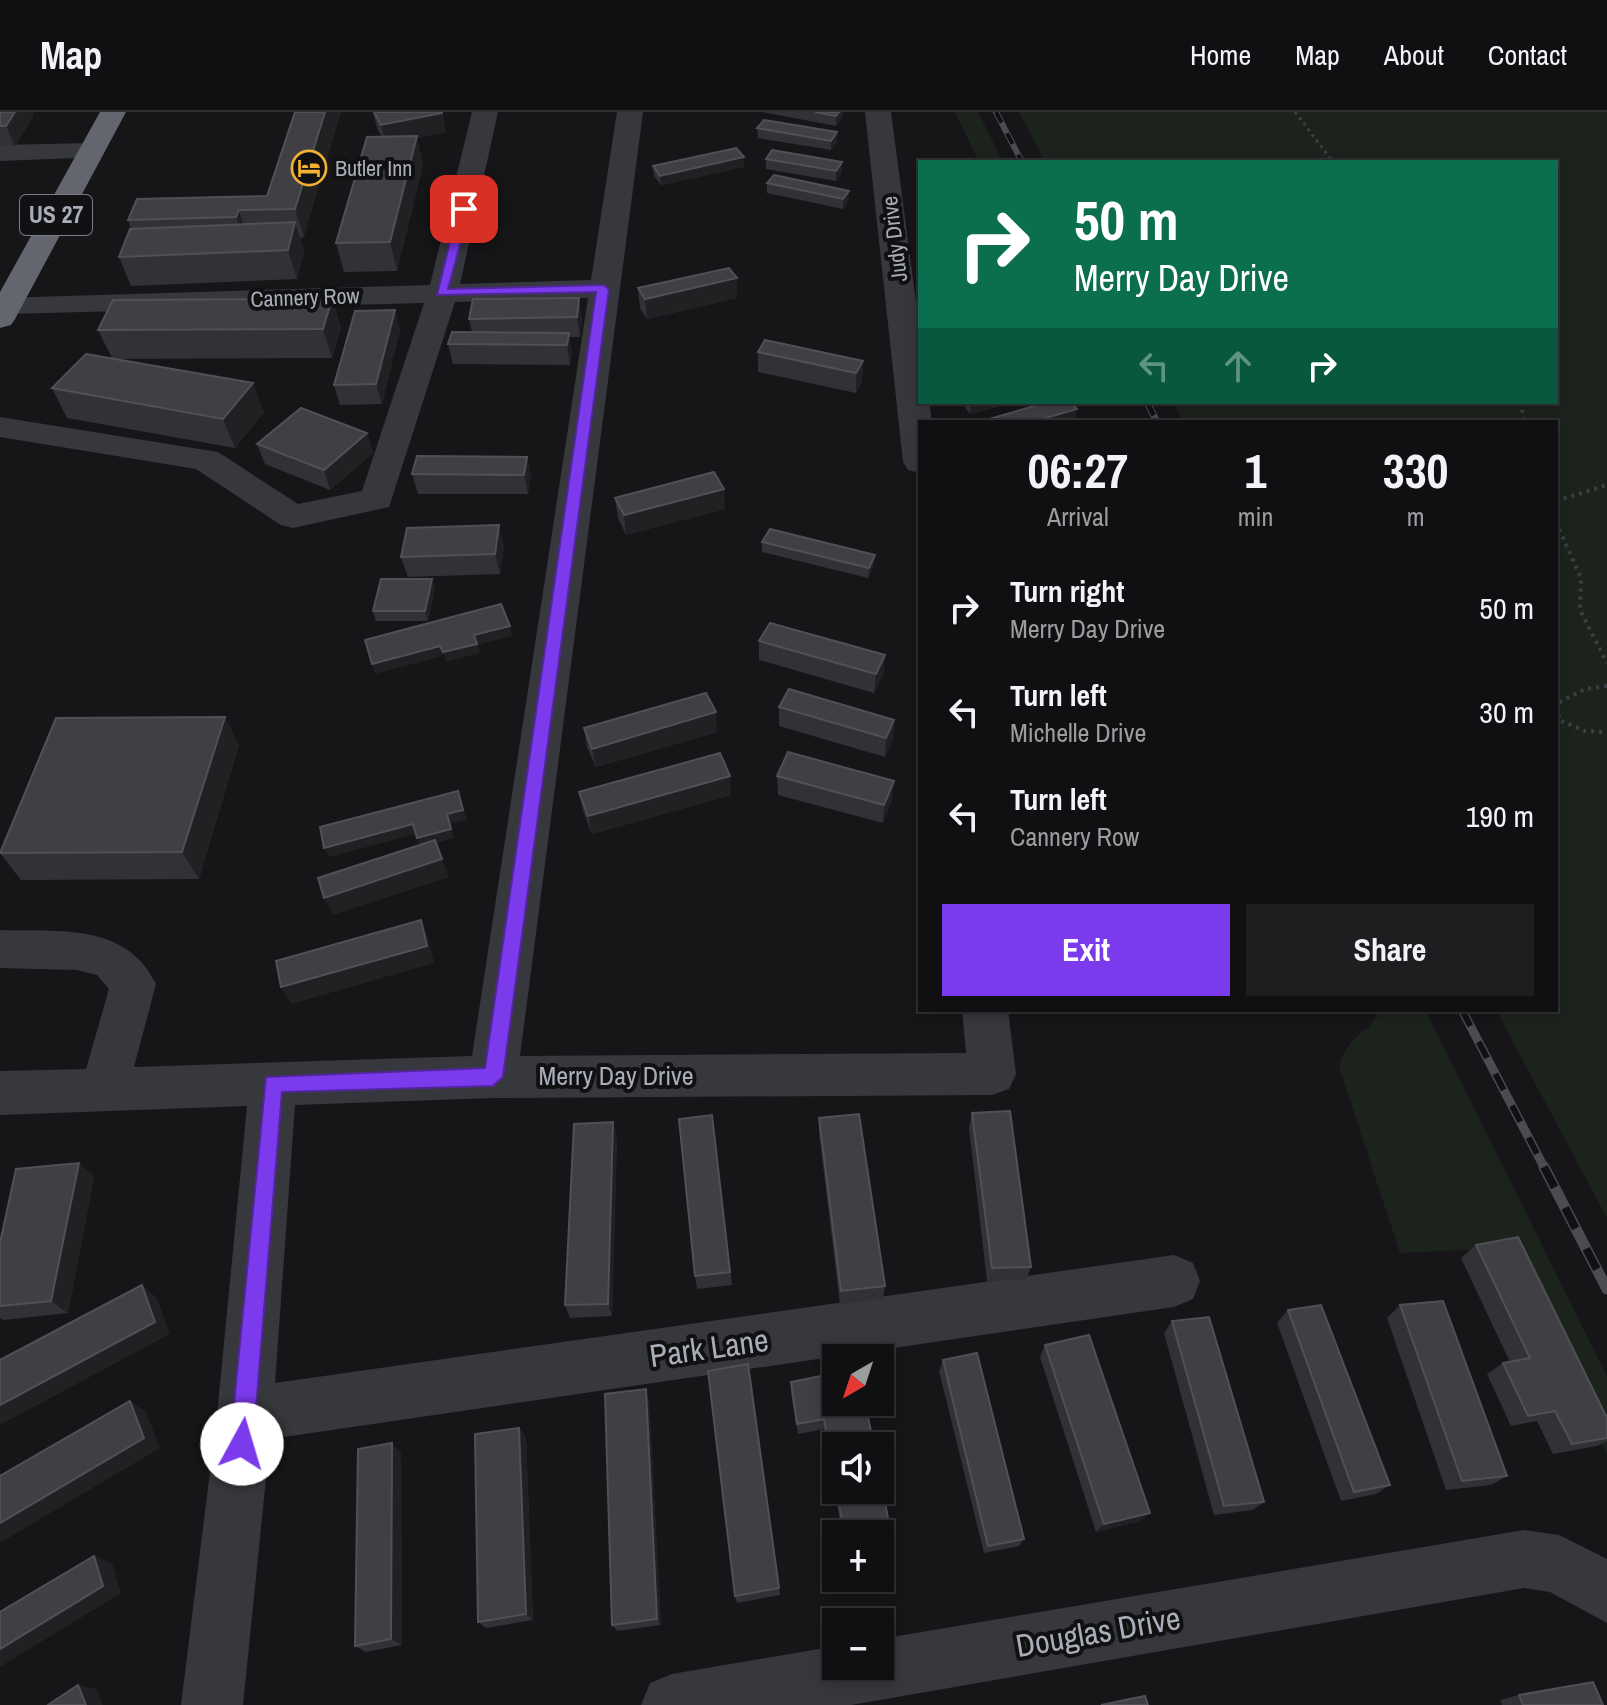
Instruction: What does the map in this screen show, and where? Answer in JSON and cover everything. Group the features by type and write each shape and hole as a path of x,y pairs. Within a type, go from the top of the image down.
{"highway":[{"name":"US 27","path":"4,312 113,112"}],"street":[{"path":"0,427 206,460 293,517 377,499 441,293 477,159 485,112"},
{"path":"493,1077 630,112"},
{"name":"Judy Drive","path":"878,112 918,445"},
{"path":"1,171 91,151"},
{"name":"Cannery Row","path":"4,312 603,289"},
{"path":"0,949 77,951 111,959 133,984 105,1088"},
{"name":"Merry Day Drive","path":"0,1093 493,1077 992,1074 985,1012"},
{"path":"212,1705 245,1415 273,1083"},
{"name":"Park Lane","path":"245,1415 1174,1281"},
{"name":"Douglas Drive","path":"672,1705 1524,1559 1559,1564 1607,1593"}],"path":[{"path":"1295,112 1331,160"},
{"path":"1558,500 1607,485"},
{"path":"1558,526 1581,578 1580,610 1607,663"},
{"path":"1607,686 1585,689 1558,703 1559,720 1585,731 1607,732"}],"shaded area":[{"path":"955,112 978,112 1002,160 978,160"},
{"path":"1019,112 1607,112 1607,1218 1497,1012 1558,1012 1558,420 1183,420 1174,404 1558,404 1558,160 1044,160"},
{"path":"1378,1012 1426,1012 1607,1376 1607,1454 1507,1248 1400,1253 1339,1067 1353,1040"}],"building":[{"path":"0,112 15,112 6,126 0,126"},
{"path":"295,112 325,112 295,209 239,210 236,217 128,220 137,199 267,196"},
{"path":"374,112 442,112 442,113 381,125"},
{"path":"815,112 839,112 836,116"},
{"path":"764,120 837,132 831,141 757,128"},
{"path":"417,136 390,242 336,243 367,137"},
{"path":"736,148 744,157 660,176 653,166"},
{"path":"772,150 842,162 836,171 766,159"},
{"path":"774,175 849,191 843,199 767,183"},
{"path":"295,222 288,250 119,257 130,229"},
{"path":"729,268 737,278 645,299 638,288"},
{"path":"579,298 577,317 469,319 473,299"},
{"path":"332,299 323,329 98,330 113,300"},
{"path":"395,310 376,384 334,385 355,311"},
{"path":"452,332 569,333 567,345 448,344"},
{"path":"765,340 863,361 856,373 758,352"},
{"path":"86,354 253,383 223,419 52,388"},
{"path":"1041,404 1073,404 1077,409 1039,420 986,420"},
{"path":"301,408 367,433 324,470 257,444"},
{"path":"417,456 527,457 524,475 412,474"},
{"path":"714,472 724,489 624,515 615,498"},
{"path":"499,525 495,554 401,557 407,528"},
{"path":"770,529 875,555 869,568 762,542"},
{"path":"381,579 432,579 425,611 373,611"},
{"path":"501,604 510,626 474,635 477,644 443,652 440,646 372,664 365,640"},
{"path":"770,623 885,655 876,674 759,641"},
{"path":"789,689 894,720 886,738 779,707"},
{"path":"706,693 716,712 592,749 584,728"},
{"path":"225,717 182,852 0,853 56,718"},
{"path":"788,752 894,781 884,805 777,776"},
{"path":"720,753 730,776 588,816 579,792"},
{"path":"458,791 463,810 447,814 451,829 417,838 413,824 324,848 320,827"},
{"path":"435,840 442,859 324,898 318,878"},
{"path":"421,920 427,946 281,987 276,961"},
{"path":"1010,1111 1031,1267 992,1268 972,1113"},
{"path":"859,1114 885,1286 841,1291 819,1118"},
{"path":"712,1115 730,1272 695,1276 679,1119"},
{"path":"613,1122 608,1304 565,1305 574,1124"},
{"path":"79,1163 51,1301 0,1306 0,1243 16,1169"},
{"path":"1518,1237 1607,1418 1607,1438 1572,1444 1555,1411 1528,1416 1503,1363 1530,1358 1476,1245"},
{"path":"142,1285 155,1322 0,1405 0,1360"},
{"path":"1443,1301 1507,1476 1462,1481 1400,1305"},
{"path":"1321,1305 1390,1485 1354,1492 1288,1310"},
{"path":"1209,1317 1264,1502 1224,1506 1172,1321"},
{"path":"1089,1335 1150,1513 1104,1524 1045,1345"},
{"path":"977,1353 1024,1539 988,1546 943,1360"},
{"path":"748,1364 779,1588 735,1596 708,1371"},
{"path":"822,1376 822,1416 868,1416 871,1432 826,1432 824,1419 797,1424 791,1382"},
{"path":"646,1389 657,1619 612,1625 605,1394"},
{"path":"130,1401 144,1438 0,1523 0,1476"},
{"path":"519,1428 526,1614 478,1622 475,1434"},
{"path":"392,1443 391,1639 355,1646 358,1449"},
{"path":"839,1504 885,1504 888,1520 842,1520"},
{"path":"94,1556 103,1586 0,1649 0,1612"},
{"path":"1593,1682 1603,1705 1523,1705 1519,1695"},
{"path":"78,1685 86,1705 48,1705"},
{"path":"1145,1696 1148,1705 1101,1705"}],"railway":[{"path":"996,112 1021,160"},
{"path":"1148,404 1156,420"},
{"path":"1463,1012 1545,1169"},
{"path":"1544,1167 1607,1289"}],"place":[{"name":"Butler Inn","path":"309,168"}],"route":[{"path":"242,1444 273,1083 493,1077 603,289 441,293 464,209"}]}
